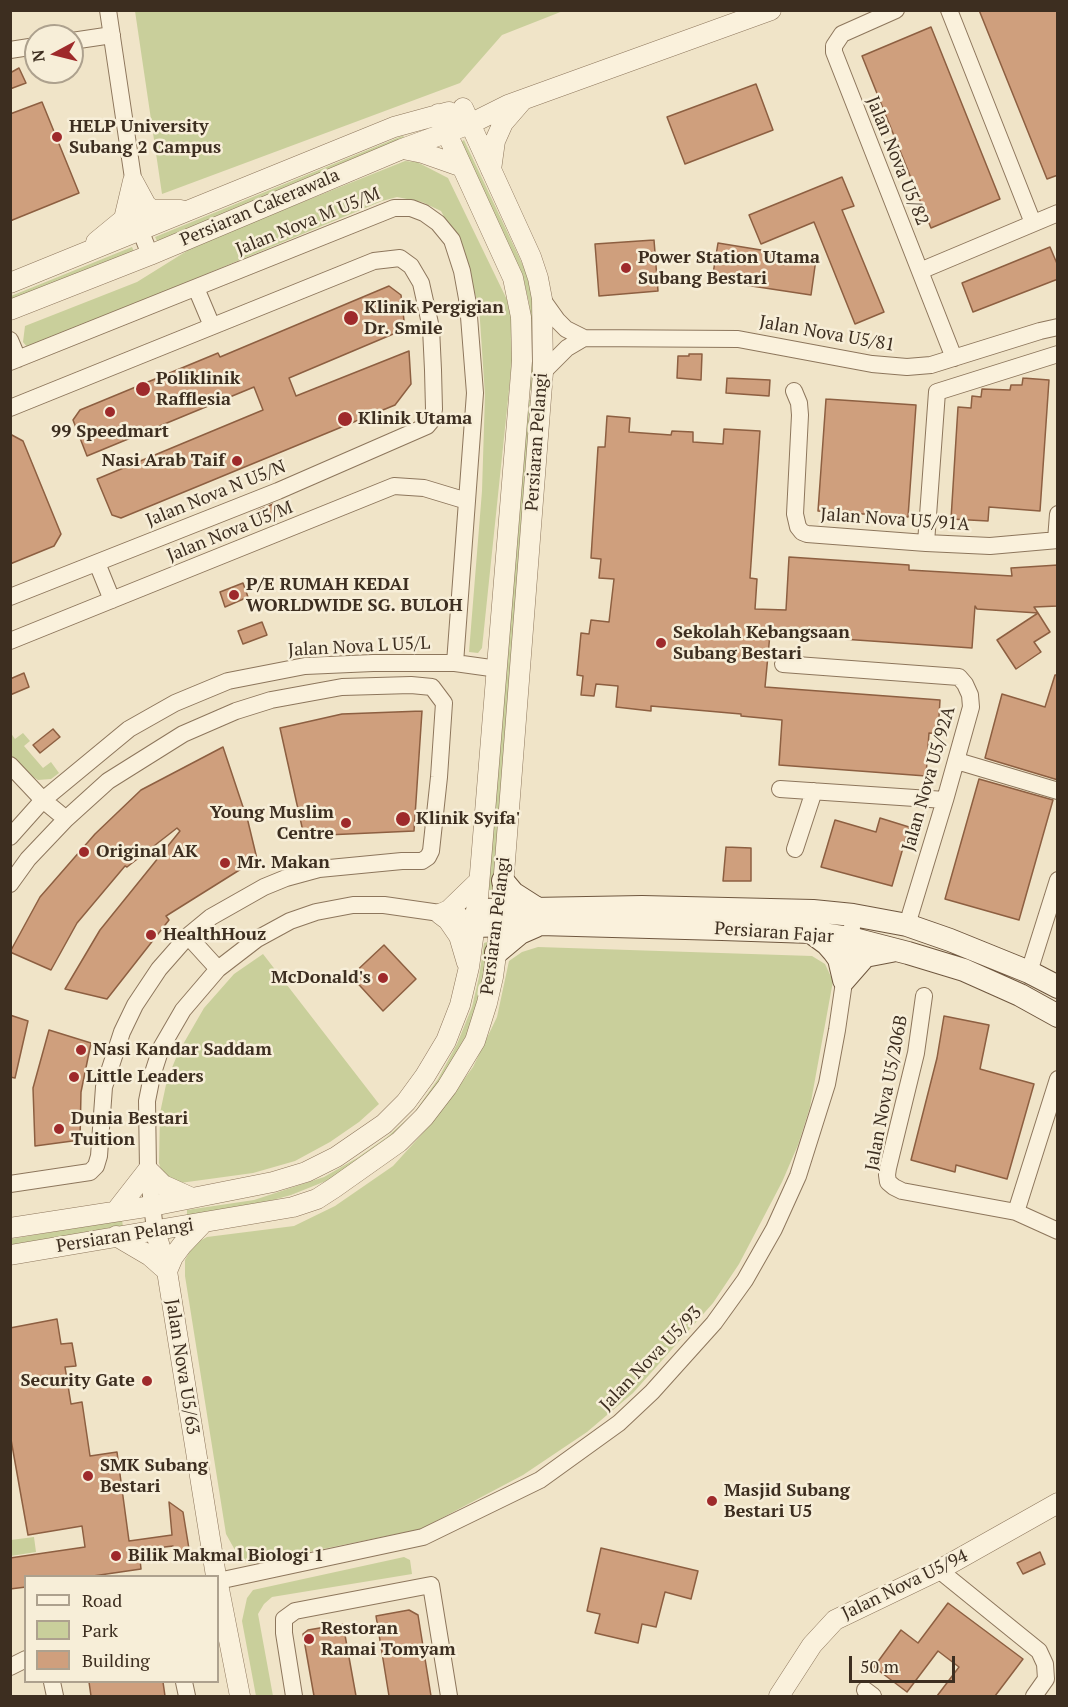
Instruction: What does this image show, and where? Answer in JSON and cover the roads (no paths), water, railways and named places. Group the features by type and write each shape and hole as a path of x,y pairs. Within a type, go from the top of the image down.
{"main road":[{"path":"503,881 539,917"},
{"path":"471,917 539,917 642,908 813,911 853,915 907,925 951,940 1029,972 1058,987"},
{"path":"496,953 539,917"},
{"name":"Persiaran Fajar","path":"539,917 811,932 850,938 964,970 1058,1016"},
{"path":"811,932 827,944 839,959 844,980"},
{"path":"844,980 865,956 897,950"}],"street":[{"path":"108,10 141,231 150,255"},
{"name":"Persiaran Cakerawala","path":"10,283 394,127 438,114 466,116 515,103 771,10"},
{"name":"Jalan Nova U5/82","path":"896,10 842,34 834,46 834,52 954,358"},
{"path":"949,10 1033,223"},
{"path":"84,39 112,35"},
{"path":"491,170 495,141 515,103"},
{"name":"Persiaran Pelangi","path":"10,1228 152,1206 273,1182 306,1172 336,1157 384,1124 406,1102 446,1041 460,1005 469,967 471,917 479,881 498,669 522,361 521,317 513,278 438,114"},
{"name":"Persiaran Cakerawala","path":"10,310 446,133 466,116"},
{"name":"Persiaran Pelangi","path":"10,1255 293,1207 316,1199 399,1142 424,1117 441,1095 475,1041 487,1003 500,918 543,372 542,299 531,257 466,116"},
{"path":"402,149 423,153 460,166"},
{"path":"133,182 146,205 152,210 192,210"},
{"path":"78,256 124,219 133,182"},
{"name":"Jalan Nova M U5/M","path":"14,361 394,208 411,208 424,213 438,223 452,240 462,271 468,304 475,393 455,663"},
{"path":"920,271 1058,213"},
{"name":"Jalan Nova N U5/N","path":"10,597 278,491 428,426 432,420 434,410 431,328 421,283 411,266 400,258 374,261 212,326"},
{"path":"10,408 212,326 196,288"},
{"path":"542,299 566,329 584,338"},
{"name":"Jalan Nova U5/81","path":"584,338 738,339 872,364 907,367 931,365 1058,327"},
{"path":"543,372 567,348 584,338"},
{"path":"10,340 14,361"},
{"path":"926,543 937,392 1058,354"},
{"name":"Jalan Nova U5/91A","path":"794,391 799,403 800,415 795,514 798,527 807,534 990,546 1057,540"},
{"name":"Jalan Nova U5/M","path":"10,641 394,486 424,488 467,501"},
{"path":"1057,540 1058,514"},
{"path":"97,562 112,600"},
{"name":"Jalan Nova L U5/L","path":"10,837 43,800 129,729 175,703 228,681 305,666 412,662 455,663 498,669"},
{"name":"Jalan Nova U5/92A","path":"783,664 959,677 965,684 970,695 970,707 957,760 907,925"},
{"path":"10,884 28,859 66,819 108,781 183,734 236,711 271,700 342,687 411,685 432,687 444,703 438,787 431,851 428,858 422,861 319,869 264,887 211,917 188,936 159,969 135,1005 122,1032 104,1087 99,1156 96,1166 90,1172 10,1184"},
{"path":"957,760 1058,791"},
{"path":"10,765 43,800 66,819"},
{"path":"780,789 945,800"},
{"path":"795,849 814,791"},
{"path":"1029,972 1058,880"},
{"path":"440,914 449,910 479,881"},
{"path":"155,1230 147,1170 147,1101 152,1076 161,1048 183,1010 218,969 257,939 290,921 316,912 353,905 384,905 471,917"},
{"path":"440,914 448,920 459,936 469,967"},
{"name":"Jalan Nova U5/93","path":"219,1582 423,1537 540,1480 619,1423 686,1356 714,1323 745,1280 774,1230 798,1176 824,1094 837,1030 853,915"},
{"path":"188,936 218,969"},
{"name":"Jalan Nova U5/206B","path":"924,996 916,1053 887,1175 888,1182 902,1191 1016,1212"},
{"path":"1058,1079 1016,1212 1058,1231"},
{"path":"147,1170 163,1185 192,1198"},
{"path":"116,1211 147,1170"},
{"path":"116,1236 150,1256 167,1271 182,1245 203,1223"},
{"name":"Jalan Nova U5/63","path":"155,1230 167,1271 216,1575"},
{"name":"Jalan Nova U5/94","path":"779,1696 812,1646 835,1620 939,1570 1058,1503"},
{"path":"939,1570 1039,1651 1045,1664 1046,1679 1034,1696"},
{"path":"294,1696 284,1633 284,1618 295,1611 431,1585 449,1696"},
{"path":"219,1587 240,1696"},
{"path":"10,1667 24,1660"}],"place":[{"name":"HELP University Subang 2 Campus","path":"57,137"},
{"name":"Power Station Utama Subang Bestari","path":"626,268"},
{"name":"Klinik Pergigian Dr. Smile","path":"351,318"},
{"name":"Poliklinik Rafflesia","path":"143,389"},
{"name":"99 Speedmart","path":"110,412"},
{"name":"Klinik Utama","path":"345,419"},
{"name":"Nasi Arab Taif","path":"237,461"},
{"name":"P/E RUMAH KEDAI WORLDWIDE SG. BULOH","path":"234,595"},
{"name":"Sekolah Kebangsaan Subang Bestari","path":"661,643"},
{"name":"Klinik Syifa'","path":"403,819"},
{"name":"Young Muslim Centre","path":"346,823"},
{"name":"Original AK","path":"84,852"},
{"name":"Mr. Makan","path":"225,863"},
{"name":"HealthHouz","path":"151,935"},
{"name":"McDonald's","path":"383,978"},
{"name":"Nasi Kandar Saddam","path":"81,1050"},
{"name":"Little Leaders","path":"74,1077"},
{"name":"Dunia Bestari Tuition","path":"59,1129"},
{"name":"Security Gate","path":"147,1381"},
{"name":"SMK Subang Bestari","path":"88,1476"},
{"name":"Masjid Subang Bestari U5","path":"712,1501"},
{"name":"Bilik Makmal Biologi 1","path":"116,1556"},
{"name":"Restoran Ramai Tomyam","path":"309,1639"}]}
